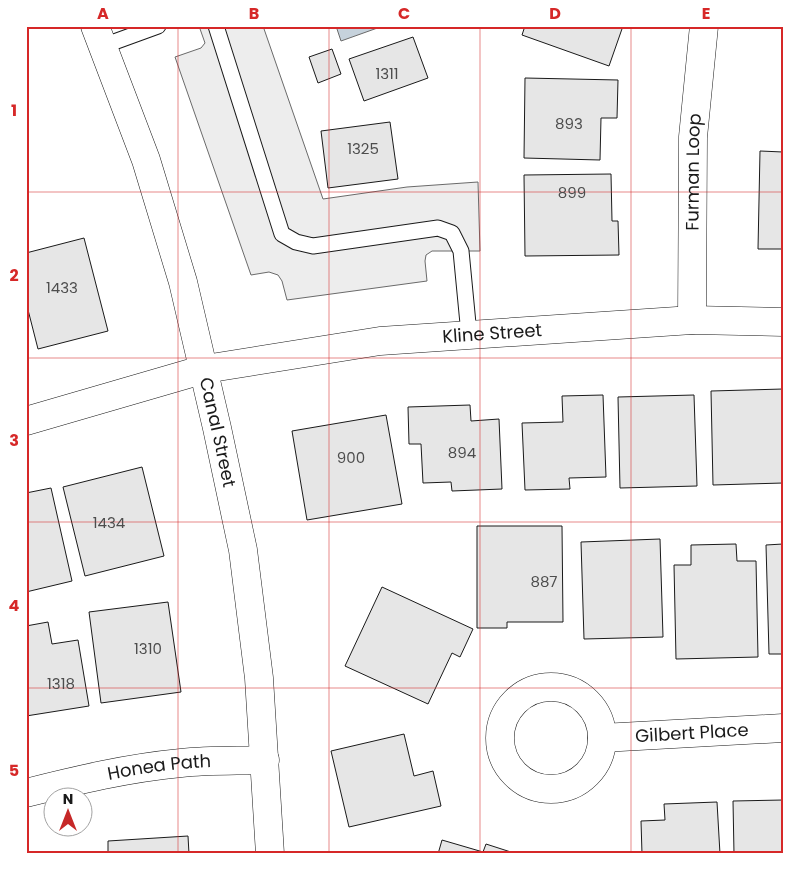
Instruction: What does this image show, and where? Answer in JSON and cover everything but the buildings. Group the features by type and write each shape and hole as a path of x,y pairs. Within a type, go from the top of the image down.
{"street":[{"name":"Furman Loop","path":"692,320 692,137 704,26"},
{"name":"Canal Street","path":"99,36 146,160 183,282 205,369 243,550 258,678 270,854"},
{"name":"Kline Street","path":"26,421 205,369 380,341 692,320 783,322"},
{"name":"Gilbert Place","path":"602,738 783,728"},
{"name":"Honea Path","path":"26,793 84,778 182,762 265,760"}],"lane":[{"path":"99,36 158,26"},
{"path":"216,26 282,234 296,242 314,246 438,228 452,233 461,251 469,334"}],"shaded area":[{"path":"199,26 263,26 323,199 407,187 478,182 480,251 432,251 426,255 425,261 427,281 287,300 282,281 278,275 269,272 251,275 175,57 201,48 205,43"},
{"path":"336,26 383,26 341,41"}]}
